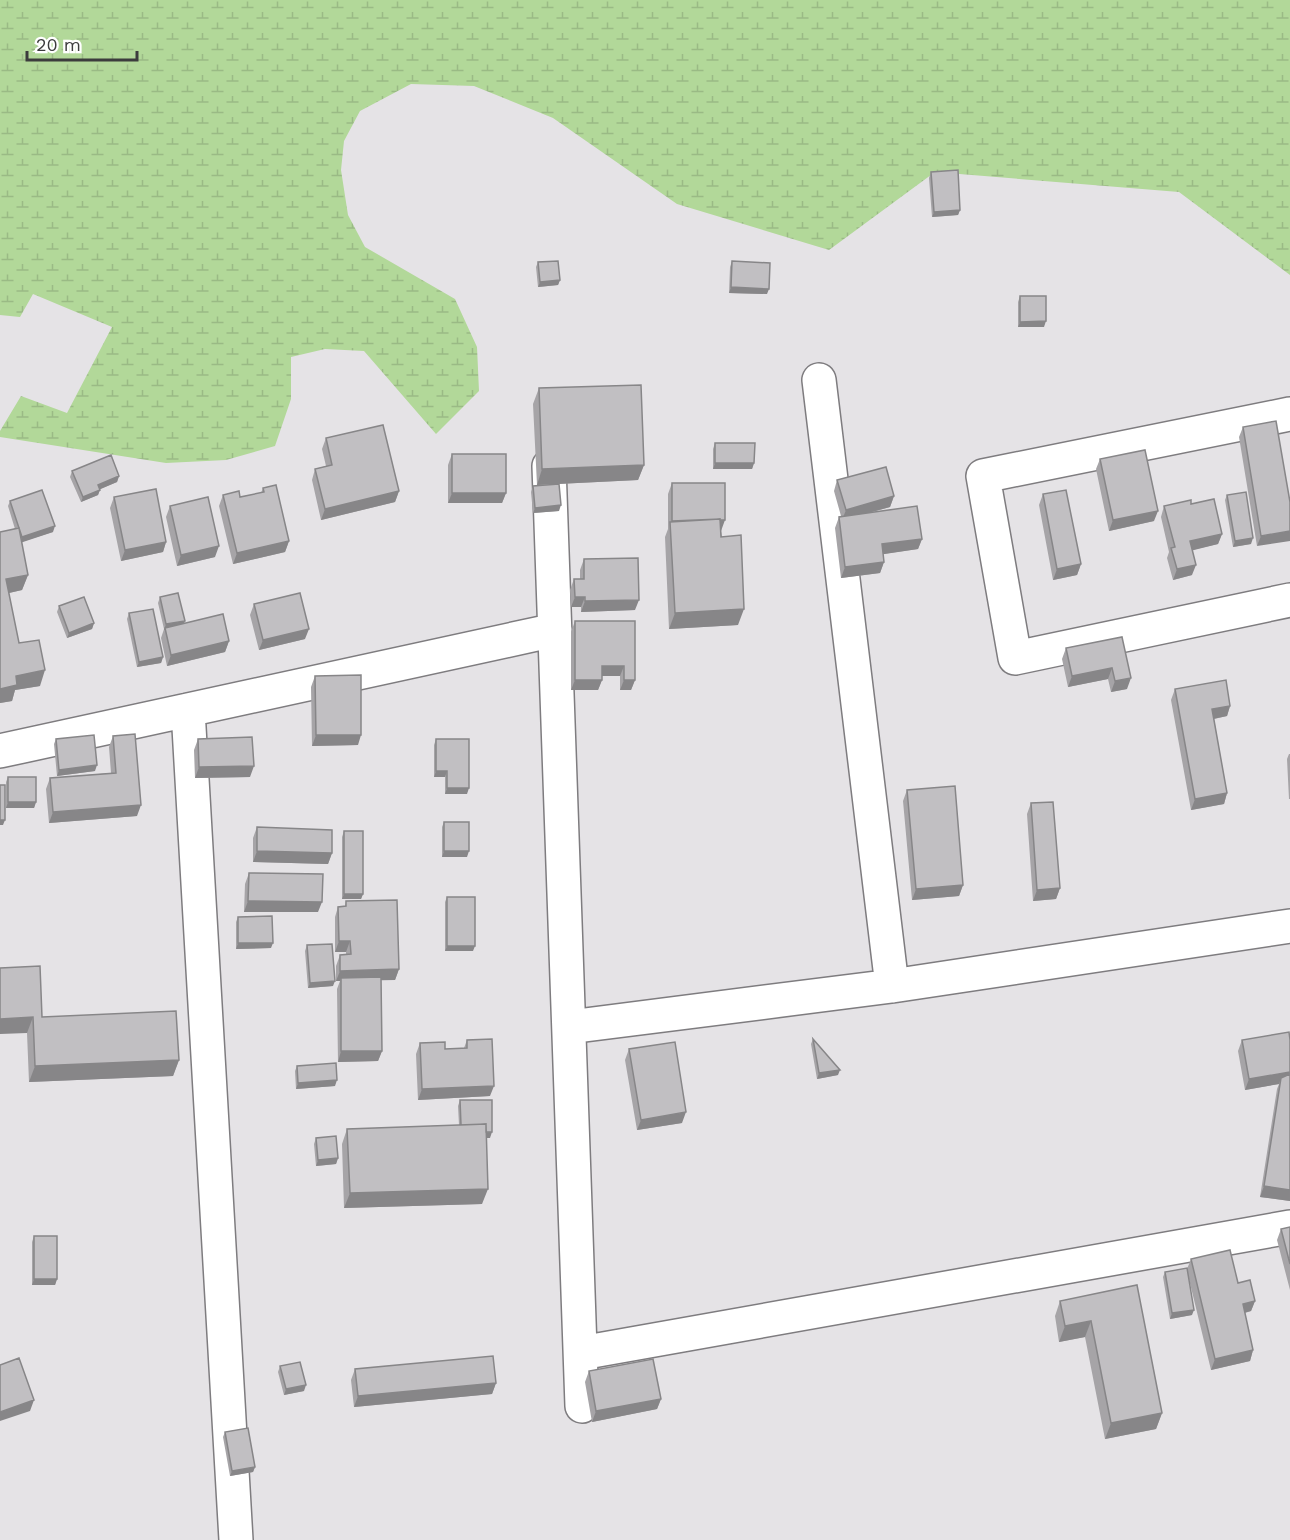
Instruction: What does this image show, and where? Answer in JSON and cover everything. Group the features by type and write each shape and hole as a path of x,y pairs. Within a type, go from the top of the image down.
{"street":[{"path":"819,380 892,986"},
{"path":"1290,414 982,476 1015,658 1290,600"},
{"path":"548,431 582,1406"},
{"path":"0,751 555,630"},
{"path":"188,710 236,1540"},
{"path":"569,1028 892,986 1290,926"},
{"path":"581,1353 1290,1227"}],"green space":[{"path":"0,0 1290,0 1290,275 1179,192 935,172 829,250 677,204 553,118 474,86 411,84 360,111 344,141 341,170 348,215 365,247 455,299 477,347 479,391 436,434 364,351 325,349 291,357 291,399 275,446 226,460 166,463 0,437 0,431 21,396 67,413 112,327 33,294 20,317 0,315"}],"building":[{"path":"958,170 960,210 934,212 931,172"},
{"path":"558,261 560,280 540,282 538,262"},
{"path":"732,261 770,263 769,289 731,287"},
{"path":"1020,296 1046,296 1046,321 1020,322"},
{"path":"641,385 644,465 542,469 539,388"},
{"path":"1276,421 1290,502 1290,531 1261,536 1243,427"},
{"path":"383,425 399,491 325,509 315,469 332,465 326,438"},
{"path":"715,443 755,443 754,463 715,463"},
{"path":"1145,450 1158,511 1113,520 1100,459"},
{"path":"452,454 506,454 506,493 452,493"},
{"path":"111,455 119,476 98,485 100,490 83,497 72,471"},
{"path":"886,467 894,496 846,510 837,480"},
{"path":"672,483 725,483 725,520 672,521"},
{"path":"559,484 561,505 535,508 533,486"},
{"path":"276,485 289,541 237,553 223,495 239,491 240,497 264,492 263,488"},
{"path":"156,489 166,542 125,550 114,497"},
{"path":"42,490 55,526 22,537 10,501"},
{"path":"1066,490 1081,564 1057,569 1043,494"},
{"path":"1246,492 1253,538 1235,541 1227,495"},
{"path":"208,497 219,546 181,555 170,506"},
{"path":"1214,499 1222,534 1190,541 1196,565 1177,569 1171,548 1175,547 1164,506 1191,500 1191,504"},
{"path":"917,506 922,539 882,544 884,562 845,567 839,517"},
{"path":"720,519 721,537 741,535 744,609 675,613 670,522"},
{"path":"19,528 28,575 6,579 19,643 39,640 45,670 16,676 17,685 0,689 0,532"},
{"path":"638,558 639,600 585,601 585,597 575,597 574,579 584,579 584,559"},
{"path":"178,593 185,621 166,624 160,597"},
{"path":"300,593 309,629 263,640 254,604"},
{"path":"84,597 94,623 69,633 59,606"},
{"path":"153,609 163,657 139,662 129,613"},
{"path":"223,614 229,641 171,655 165,628"},
{"path":"575,621 635,621 635,680 624,680 624,666 602,666 602,680 575,680"},
{"path":"1122,637 1131,678 1115,681 1112,668 1072,676 1066,648"},
{"path":"361,675 361,735 316,735 315,676"},
{"path":"1226,680 1230,706 1212,709 1227,793 1195,799 1175,689"},
{"path":"135,734 141,805 53,812 50,778 116,773 113,736"},
{"path":"94,735 97,765 59,770 56,739"},
{"path":"252,737 254,766 199,767 198,739"},
{"path":"436,739 469,739 469,788 447,788 447,771 436,771"},
{"path":"8,777 36,777 36,802 8,802"},
{"path":"0,785 5,785 5,820 0,820"},
{"path":"955,786 963,885 916,889 907,790"},
{"path":"1053,802 1060,888 1037,890 1031,803"},
{"path":"444,822 469,822 469,851 444,851"},
{"path":"257,827 332,830 332,853 257,851"},
{"path":"344,831 363,831 363,894 344,894"},
{"path":"249,873 323,874 322,902 248,901"},
{"path":"447,897 475,897 475,946 447,946"},
{"path":"397,900 399,969 340,971 340,955 351,954 350,941 339,941 338,907 346,906 346,901"},
{"path":"272,916 273,943 238,943 238,917"},
{"path":"332,944 335,981 310,983 307,945"},
{"path":"40,966 42,1017 176,1011 179,1060 35,1066 33,1017 0,1019 0,968"},
{"path":"381,977 382,1051 341,1051 341,978"},
{"path":"1289,1032 1290,1072 1249,1079 1242,1040"},
{"path":"492,1039 494,1086 422,1089 420,1043 445,1042 445,1049 467,1048 467,1040"},
{"path":"813,1039 840,1070 819,1073"},
{"path":"675,1042 686,1112 641,1120 629,1049"},
{"path":"336,1063 337,1080 298,1083 297,1066"},
{"path":"1290,1074 1290,1190 1264,1186 1281,1078"},
{"path":"460,1100 492,1100 492,1132 486,1132 486,1124 461,1125"},
{"path":"486,1124 488,1189 350,1193 347,1129"},
{"path":"336,1136 338,1158 318,1160 316,1138"},
{"path":"1290,1227 1290,1264 1281,1229"},
{"path":"34,1236 57,1236 57,1279 34,1279"},
{"path":"1230,1250 1238,1283 1250,1280 1255,1301 1243,1304 1253,1350 1215,1359 1191,1259"},
{"path":"1187,1268 1194,1310 1172,1313 1165,1272"},
{"path":"1137,1285 1162,1413 1111,1423 1091,1321 1065,1326 1060,1301"},
{"path":"493,1356 496,1383 358,1396 355,1369"},
{"path":"19,1358 34,1400 0,1412 0,1365"},
{"path":"653,1359 661,1399 596,1411 589,1371"},
{"path":"300,1362 306,1385 286,1389 280,1366"},
{"path":"248,1428 255,1467 232,1471 225,1432"}]}
